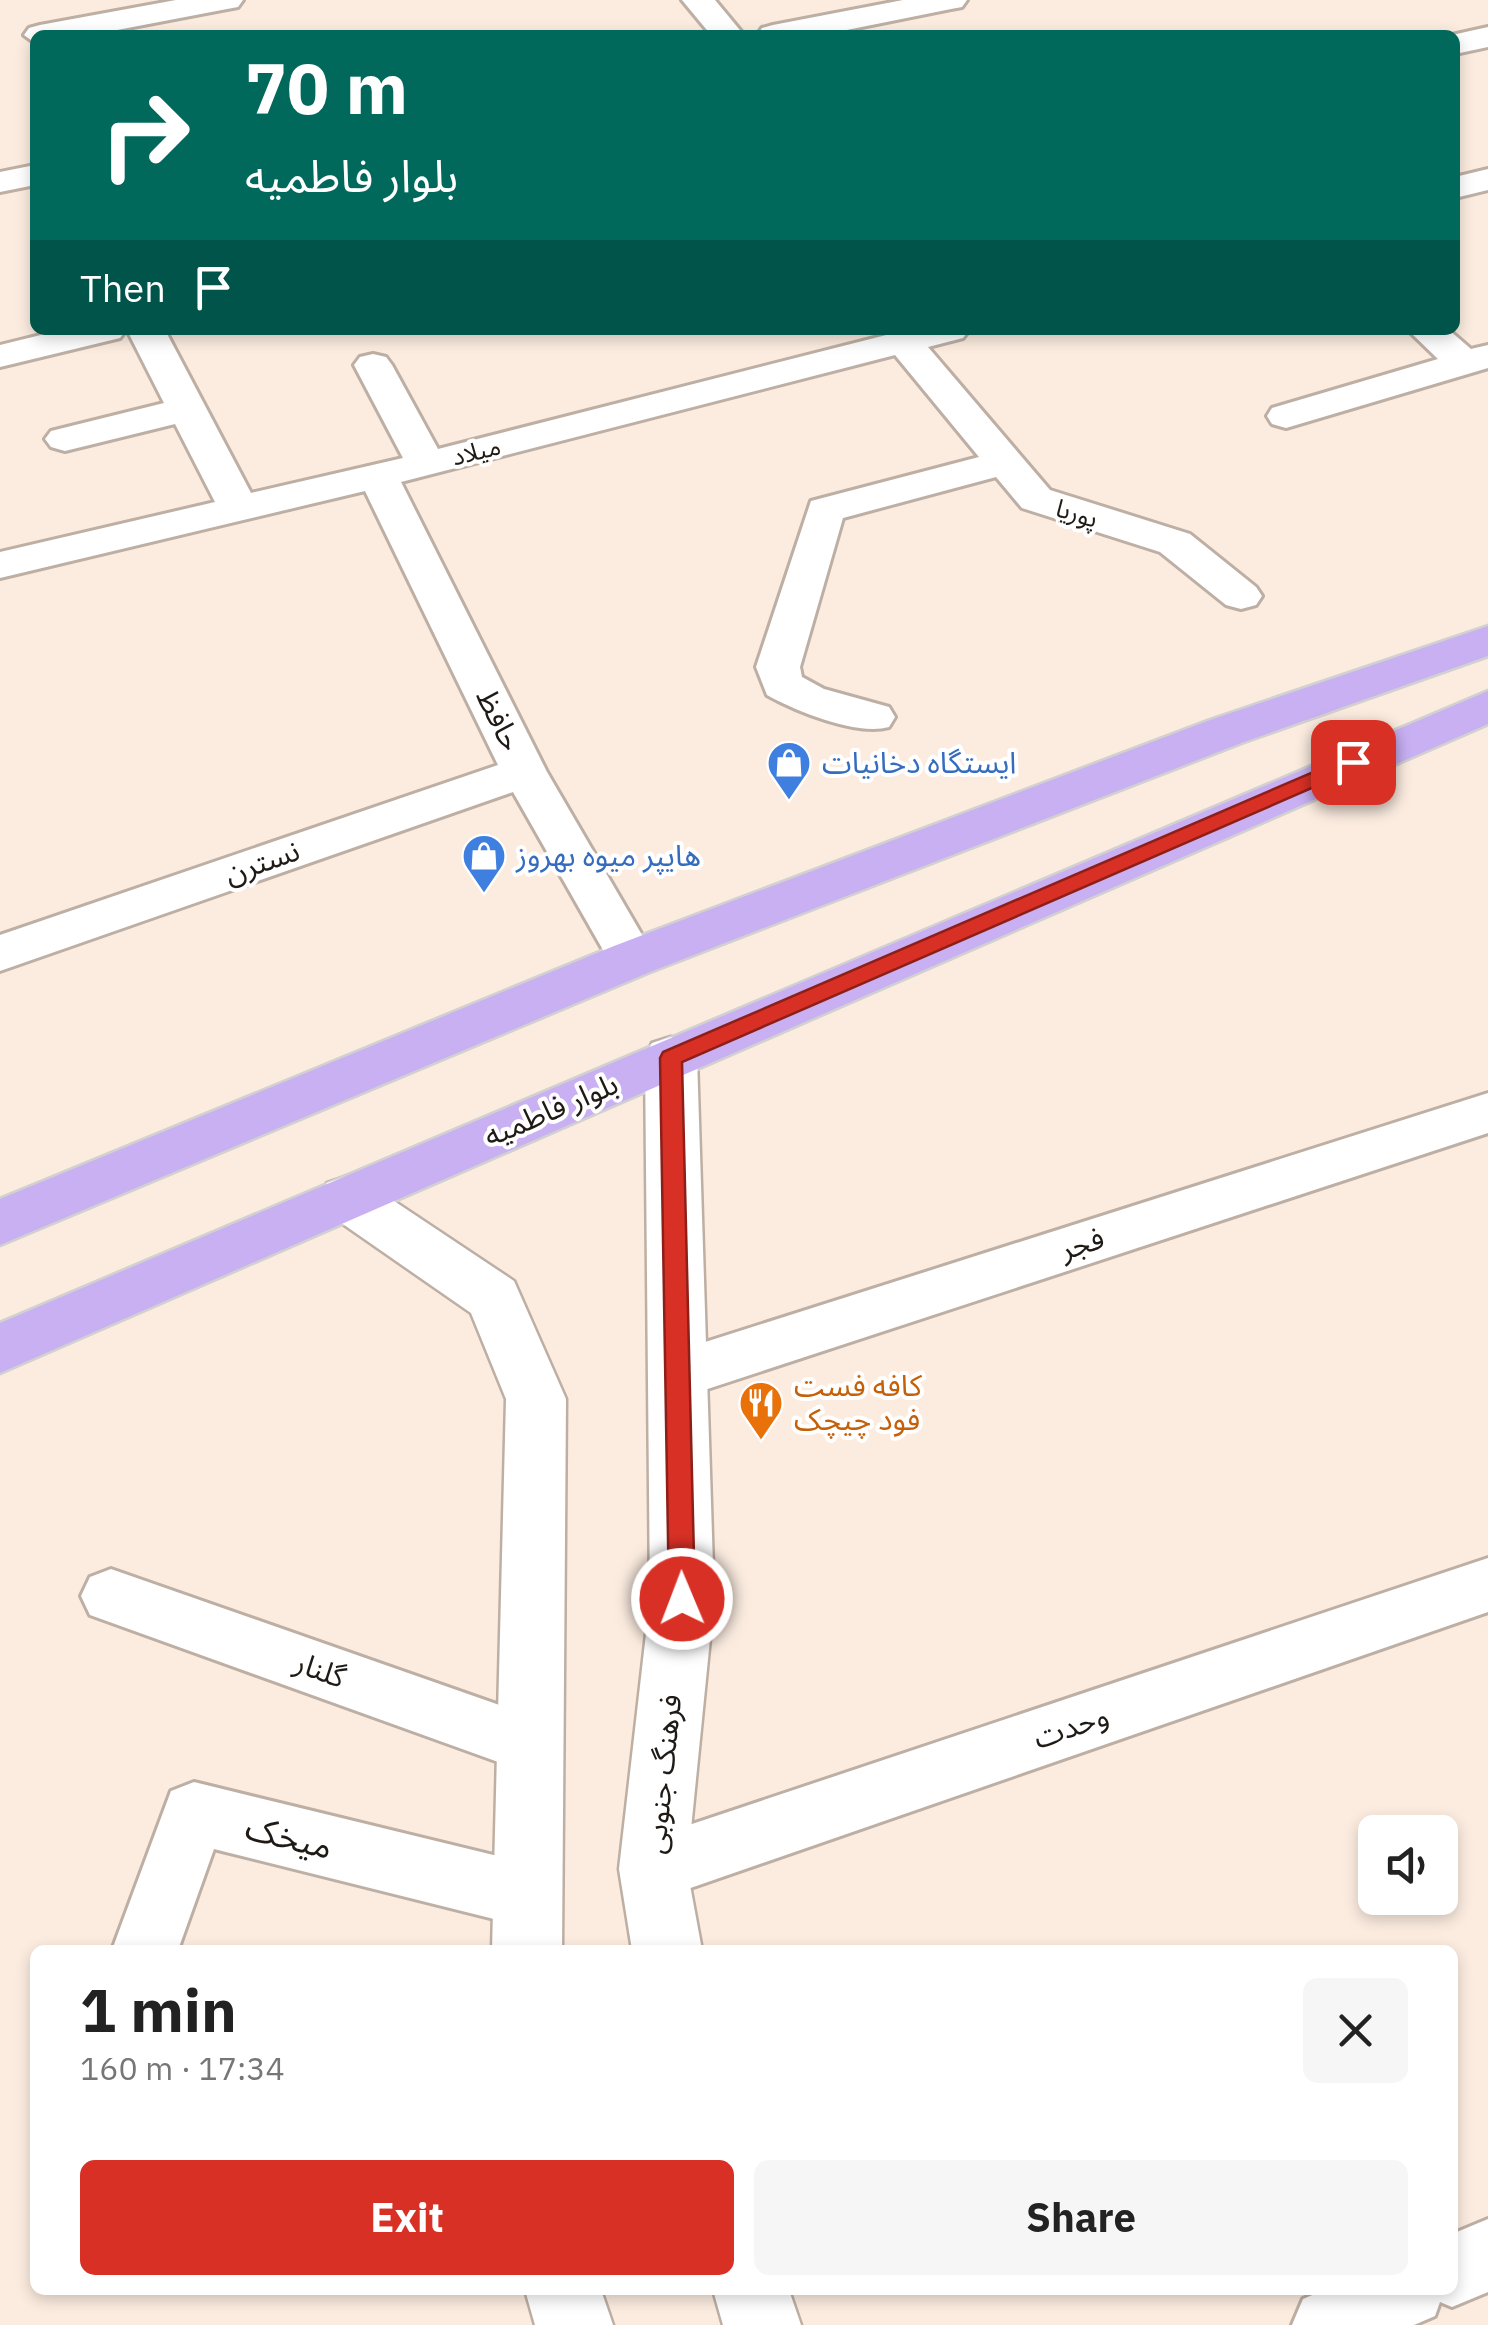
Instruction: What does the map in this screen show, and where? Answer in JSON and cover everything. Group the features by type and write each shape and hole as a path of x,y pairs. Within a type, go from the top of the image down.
{"highway":[{"path":"0,1222 632,959 1226,731 1488,640"},
{"name":"بلوار فاطمیه","path":"0,1349 1488,706"}],"street":[{"path":"68,30 227,0"},
{"path":"698,0 724,30"},
{"path":"798,30 951,0"},
{"path":"1460,43 1488,37"},
{"path":"0,182 30,177"},
{"path":"1460,187 1488,179"},
{"path":"0,356 86,335"},
{"path":"149,335 238,508"},
{"name":"میلاد","path":"0,565 426,464 933,335"},
{"path":"1435,335 1476,360"},
{"name":"پوریا","path":"905,343 1036,500 1175,543 1241,596"},
{"path":"1286,416 1476,360"},
{"path":"373,365 426,464"},
{"path":"65,438 188,409"},
{"path":"874,717 808,699 782,685 778,667 825,510 1005,462"},
{"name":"حافظ","path":"377,474 524,772 632,959"},
{"name":"نسترن","path":"0,953 524,772"},
{"name":"فرهنگ جنوبی","path":"665,1945 653,1869 682,1599 671,1058"},
{"name":"فجر","path":"677,1375 1488,1113"},
{"path":"347,1198 494,1298 536,1399 526,1922"},
{"name":"وحدت","path":"653,1869 1488,1585"},
{"name":"گلنار","path":"111,1596 529,1744"},
{"name":"میخک","path":"147,1945 194,1813 526,1922"},
{"path":"1458,2268 1488,2256"},
{"path":"565,2295 574,2325"},
{"path":"753,2295 762,2325"},
{"path":"1329,2325 1398,2295"}],"place":[{"name":"ایستگاه دخانیات","path":"789,801"},
{"name":"هایپر میوه بهروز","path":"484,894"},
{"name":"کافه فست فود چیچک","path":"761,1441"}],"route":[{"path":"682,1599 671,1058 1353,762"}]}
